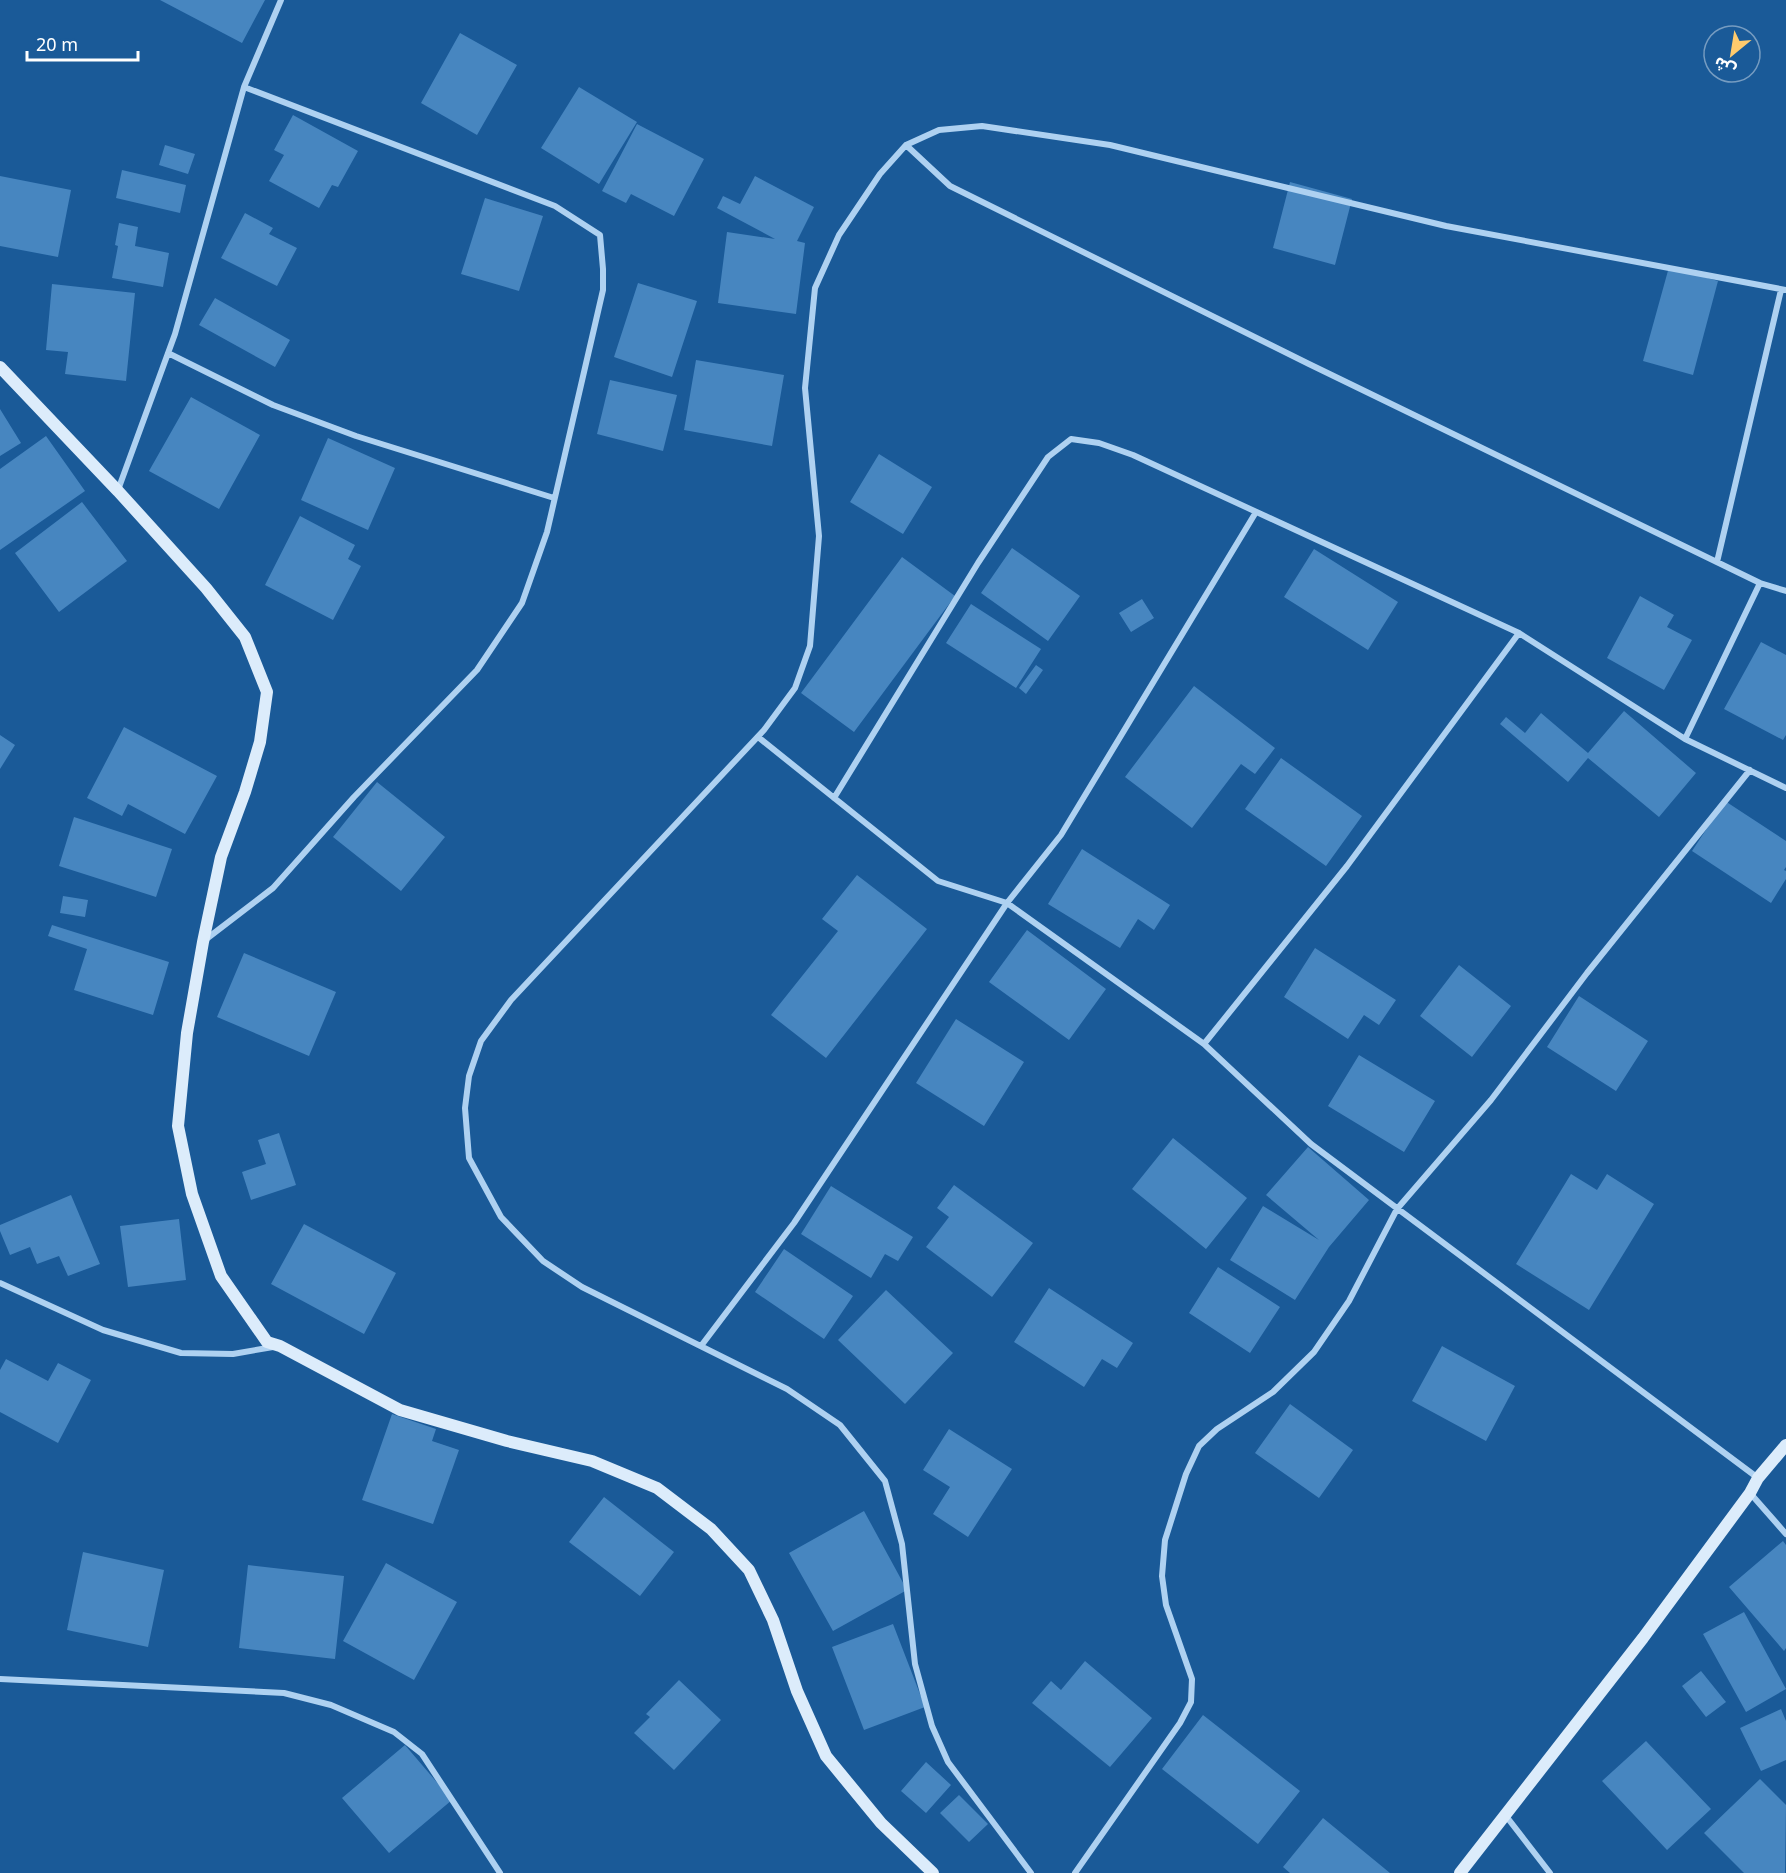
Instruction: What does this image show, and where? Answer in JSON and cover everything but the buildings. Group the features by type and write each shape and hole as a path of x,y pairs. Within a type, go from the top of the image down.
{"main road":[{"path":"0,367 206,588 245,637 267,693 260,742 245,792 220,857 187,1033 178,1126 192,1194 221,1276 267,1342 280,1346 400,1410 507,1441 592,1461 657,1488 711,1529 749,1570 774,1620 797,1691 826,1756 881,1823 933,1873"},
{"path":"1460,1873 1643,1638 1750,1493 1758,1478 1786,1445"}],"street":[{"path":"118,491 168,353 244,87 281,0"},
{"path":"203,942 273,888 354,797 477,670 522,603 546,532 603,290 600,235 555,206 244,87"},
{"path":"1031,1873 948,1762 932,1726 915,1664 902,1544 885,1481 840,1425 786,1389 582,1287 543,1261 501,1217 469,1158 465,1108 469,1076 481,1041 511,1000 758,737 795,688 810,646 819,536 805,388 815,288 839,235 880,174 906,145 939,130 982,126 1110,145 1446,226 1784,290 1717,562"},
{"path":"906,145 950,186 1309,364 1760,583 1786,591"},
{"path":"168,353 273,405 356,436 554,498"},
{"path":"834,798 978,563 1048,457 1071,439 1099,443 1133,455 1519,633 1685,740 1786,788"},
{"path":"701,1346 794,1223 1007,903 1061,835 1256,512"},
{"path":"1685,740 1760,583"},
{"path":"1204,1044 1347,866 1519,633"},
{"path":"758,737 938,881 1007,903 1204,1044 1311,1144 1758,1478"},
{"path":"1075,1873 1180,1723 1191,1702 1192,1679 1166,1605 1162,1576 1165,1540 1186,1474 1199,1446 1217,1428 1272,1392 1314,1352 1348,1301 1397,1209 1491,1100 1587,973 1750,770"},
{"path":"0,1283 103,1330 181,1353 233,1354 280,1346"},
{"path":"1750,1493 1786,1534"},
{"path":"0,1679 284,1694 331,1705 394,1732 422,1754 500,1873"},
{"path":"1506,1816 1550,1873"}]}
